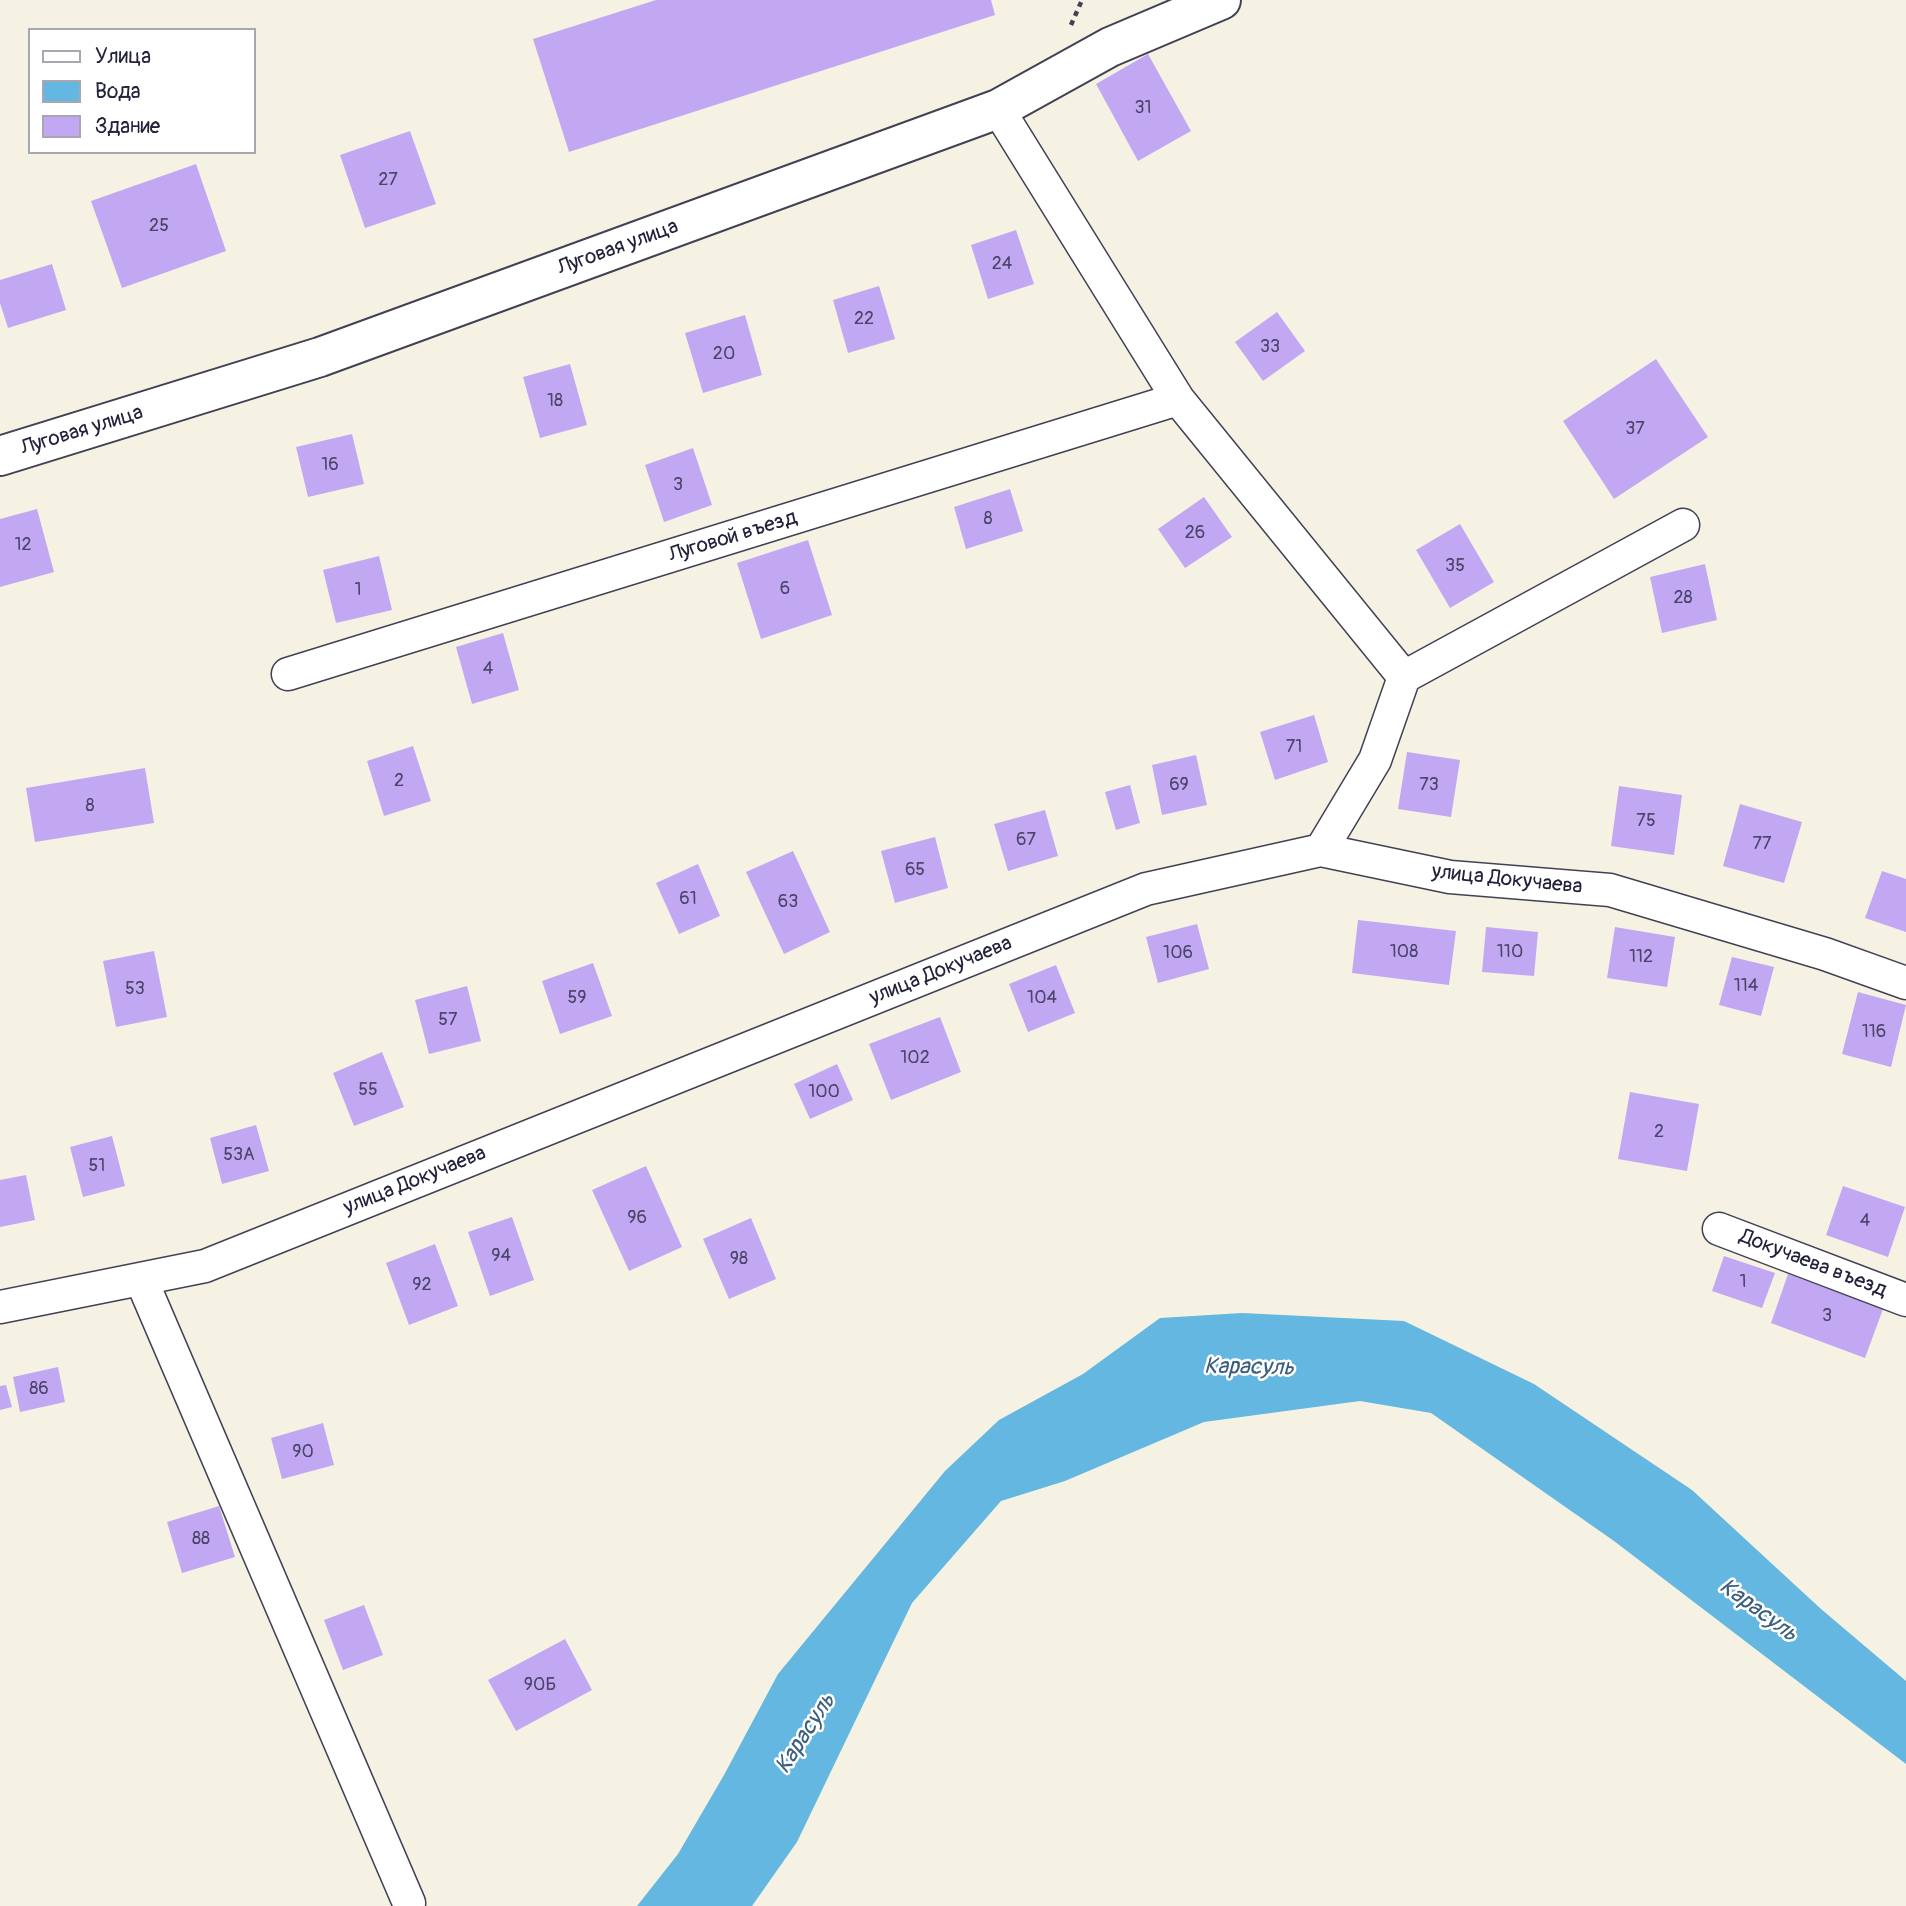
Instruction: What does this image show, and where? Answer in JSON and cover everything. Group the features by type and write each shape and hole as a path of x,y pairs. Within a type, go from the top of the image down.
{"main road":[{"name":"Луговая улица","path":"0,456 320,357 998,109 1110,47 1221,0"}],"street":[{"path":"998,109 1178,399 1404,677"},
{"name":"Луговой въезд","path":"288,674 1178,399"},
{"path":"1321,849 1375,760 1404,677 1682,525"},
{"name":"улица Докучаева","path":"0,1307 205,1266 1146,889 1321,849 1450,877 1610,890 1825,954 1906,983"},
{"name":"Докучаева въезд","path":"1719,1228 1906,1300"},
{"path":"141,1279 409,1903"}],"water":[{"name":"Карасуль","path":"1242,1313 1404,1321 1534,1384 1692,1490 1821,1609 1906,1681 1906,1764 1614,1541 1431,1413 1360,1401 1204,1422 1065,1481 1001,1501 912,1603 797,1842 752,1906 637,1906 678,1854 778,1674 945,1471 999,1420 1083,1374 1160,1318"}],"building":[{"path":"656,0 991,0 995,15 569,152 533,39"},
{"path":"1148,54 1191,131 1138,161 1096,84"},
{"path":"410,131 436,204 365,228 340,155"},
{"path":"196,164 226,251 122,288 91,201"},
{"path":"1016,230 1034,284 988,299 971,245"},
{"path":"52,264 66,310 8,328 0,303 0,280"},
{"path":"879,286 895,339 848,353 833,300"},
{"path":"1277,312 1305,351 1263,381 1235,342"},
{"path":"745,315 762,375 703,393 685,333"},
{"path":"1656,359 1708,437 1614,499 1563,421"},
{"path":"570,364 587,425 540,438 523,377"},
{"path":"352,434 364,484 308,497 296,447"},
{"path":"693,448 712,505 664,522 645,465"},
{"path":"1010,489 1023,531 966,549 954,507"},
{"path":"1204,497 1232,537 1185,568 1158,529"},
{"path":"37,509 54,572 0,587 0,519"},
{"path":"1460,524 1494,582 1450,608 1416,550"},
{"path":"808,540 832,615 761,639 737,563"},
{"path":"379,556 392,610 336,623 323,570"},
{"path":"1705,564 1717,620 1662,633 1650,577"},
{"path":"503,633 519,690 472,704 456,647"},
{"path":"1314,715 1328,762 1275,780 1260,732"},
{"path":"413,746 431,801 384,816 367,761"},
{"path":"1407,752 1460,760 1451,817 1398,809"},
{"path":"1196,755 1207,805 1162,815 1152,765"},
{"path":"145,768 154,823 35,842 26,788"},
{"path":"1130,785 1140,823 1116,830 1105,792"},
{"path":"1619,786 1682,795 1674,855 1611,846"},
{"path":"1740,804 1802,822 1784,883 1723,866"},
{"path":"1045,810 1058,856 1008,871 994,824"},
{"path":"935,837 948,888 895,903 881,851"},
{"path":"793,851 830,932 784,954 746,872"},
{"path":"698,864 720,916 679,934 656,883"},
{"path":"1882,871 1906,879 1906,932 1865,918"},
{"path":"1358,920 1456,931 1449,985 1352,973"},
{"path":"1197,924 1209,969 1158,983 1146,937"},
{"path":"1486,927 1538,932 1534,976 1482,972"},
{"path":"1615,927 1675,937 1667,987 1607,978"},
{"path":"154,951 167,1017 116,1027 103,961"},
{"path":"1732,957 1774,967 1761,1016 1719,1005"},
{"path":"593,963 612,1016 560,1034 542,981"},
{"path":"1056,965 1075,1013 1028,1032 1009,984"},
{"path":"467,986 481,1041 429,1054 415,1000"},
{"path":"1858,992 1906,1005 1891,1067 1842,1054"},
{"path":"940,1017 961,1072 891,1100 869,1044"},
{"path":"382,1052 404,1107 354,1126 333,1073"},
{"path":"837,1064 853,1100 810,1119 794,1084"},
{"path":"1630,1092 1699,1104 1687,1171 1618,1159"},
{"path":"256,1125 269,1171 222,1184 210,1138"},
{"path":"112,1136 125,1186 83,1197 70,1147"},
{"path":"646,1166 682,1247 629,1271 592,1190"},
{"path":"26,1175 35,1220 0,1227 0,1180"},
{"path":"1843,1186 1905,1207 1888,1257 1826,1235"},
{"path":"512,1217 534,1280 490,1296 468,1232"},
{"path":"751,1218 776,1279 729,1299 703,1239"},
{"path":"435,1244 458,1306 409,1325 386,1263"},
{"path":"1724,1256 1775,1273 1762,1308 1712,1291"},
{"path":"1788,1274 1883,1309 1865,1358 1771,1323"},
{"path":"58,1367 65,1402 20,1412 13,1377"},
{"path":"6,1385 12,1407 0,1410 0,1386"},
{"path":"323,1423 334,1465 282,1479 271,1438"},
{"path":"219,1506 235,1557 182,1573 167,1522"},
{"path":"364,1605 383,1655 343,1670 324,1620"},
{"path":"565,1639 592,1690 516,1731 488,1680"}]}
